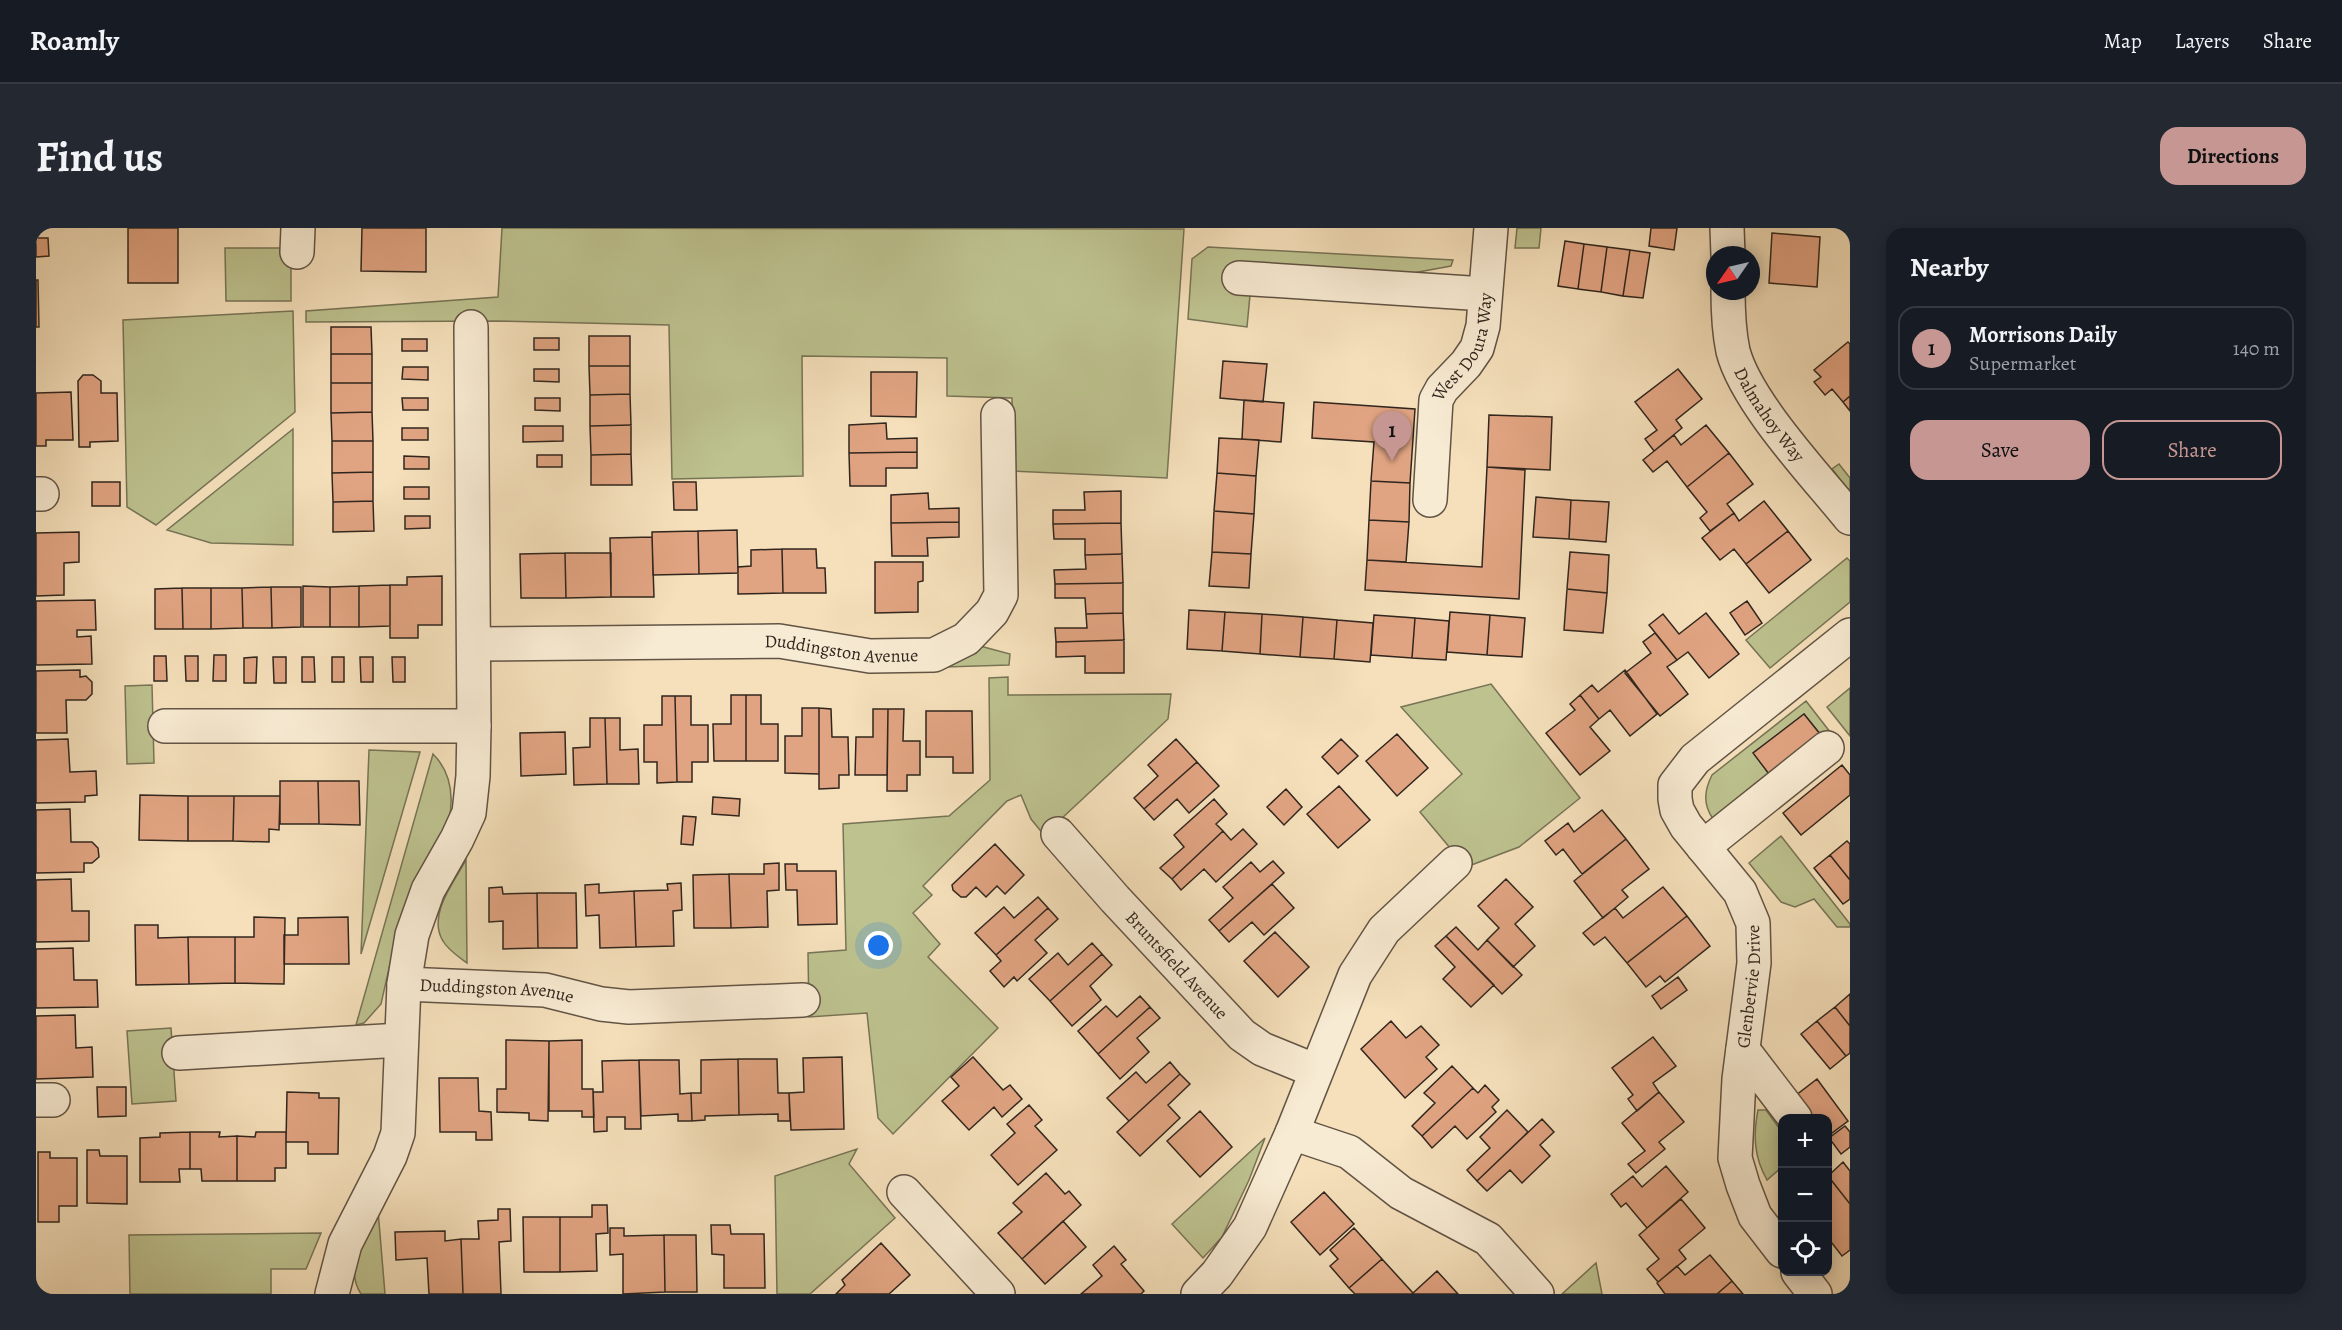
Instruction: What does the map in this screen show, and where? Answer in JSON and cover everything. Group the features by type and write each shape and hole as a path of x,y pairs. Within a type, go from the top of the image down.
{"street":[{"name":"West Doura Way","path":"1430,500 1436,400 1442,389 1466,364 1477,348 1483,326 1491,228"},
{"path":"1727,228 1728,246"},
{"path":"1239,278 1485,294"},
{"name":"Dalmahoy Way","path":"1729,300 1734,352 1743,377 1770,418 1850,518"},
{"name":"Duddingston Avenue","path":"332,1294 345,1244 390,1156 398,1133 401,1040 405,984 412,935 428,890 469,813 473,776 474,726 471,327"},
{"name":"Duddingston Avenue","path":"474,644 779,641 870,656 934,655 951,648 966,639 992,612 1000,595 998,415"},
{"name":"Glenbervie Drive","path":"1778,1246 1755,1216 1735,1158 1738,1079 1754,963 1753,923 1740,892 1686,826 1677,810 1675,785 1681,774 1695,759 1850,635"},
{"path":"165,726 474,726"},
{"path":"1703,847 1827,748"},
{"name":"Bruntsfield Avenue","path":"1058,834 1115,899 1242,1035 1262,1049 1316,1071"},
{"path":"1198,1294 1216,1274 1250,1227 1292,1133 1355,975 1384,930 1455,863"},
{"name":"Duddingston Avenue","path":"405,984 544,990 602,1004 629,1007 803,1000"},
{"path":"179,1053 401,1040"},
{"path":"1743,1050 1791,1114"},
{"path":"1292,1133 1349,1152 1401,1193 1488,1239 1537,1294"},
{"path":"904,1192 998,1294"},
{"path":"1801,1276 1815,1294"}],"green space":[{"path":"502,228 1184,229 1167,478 1013,471 1012,398 947,396 947,358 802,356 803,476 672,479 669,325 497,321 306,322 306,311 498,297"},
{"path":"1517,228 1541,228 1539,248 1515,248"},
{"path":"1208,247 1453,260 1451,266 1413,273 1238,265 1250,295 1247,327 1188,319 1192,259"},
{"path":"225,248 291,248 291,301 226,301"},
{"path":"293,311 295,412 156,525 127,507 123,320"},
{"path":"293,429 293,545 211,543 167,530"},
{"path":"1839,464 1850,478 1850,492 1832,469"},
{"path":"1847,558 1850,561 1850,602 1770,668 1746,640"},
{"path":"980,646 1010,654 1009,665 946,667"},
{"path":"1008,677 1008,695 1171,694 1168,719 1044,835 1031,819 1021,795 1007,801 923,886 932,895 913,913 940,944 928,957 998,1028 893,1134 878,1118 867,1013 809,1017 808,953 846,950 843,824 949,816 990,780 989,678"},
{"path":"1491,684 1580,798 1519,847 1466,867 1420,812 1462,774 1401,707"},
{"path":"152,685 154,763 127,764 125,686"},
{"path":"1850,688 1850,736 1827,707"},
{"path":"1806,701 1841,746 1834,752 1804,714 1754,753 1769,774 1713,819 1706,797 1712,775"},
{"path":"369,750 420,752 361,954"},
{"path":"433,754 444,768 450,784 449,820 395,942 381,1004 364,1023 356,1025"},
{"path":"1781,836 1850,924 1850,927 1837,927 1814,899 1795,907 1781,902 1749,863"},
{"path":"466,860 467,963 445,944 439,931 438,920 449,888"},
{"path":"171,1028 176,1101 132,1104 127,1031"},
{"path":"1758,1110 1766,1110 1778,1126 1778,1170 1767,1180 1757,1155 1755,1129"},
{"path":"1265,1138 1249,1180 1222,1237 1203,1258 1172,1224"},
{"path":"857,1149 849,1164 895,1218 810,1294 777,1294 775,1176"},
{"path":"378,1210 385,1294 361,1294 356,1284 355,1262"},
{"path":"321,1233 306,1269 271,1269 271,1294 130,1294 129,1235"},
{"path":"1596,1263 1602,1294 1562,1294"}],"building":[{"path":"128,228 178,228 178,283 128,283"},
{"path":"362,228 426,228 426,272 361,271"},
{"path":"1651,228 1677,228 1674,250 1649,246"},
{"path":"1772,233 1820,237 1817,287 1769,283"},
{"path":"36,238 48,238 49,256 36,257"},
{"path":"1565,241 1584,244 1578,289 1558,286"},
{"path":"1584,244 1607,247 1601,292 1578,289"},
{"path":"1607,247 1630,250 1623,296 1601,292"},
{"path":"1630,250 1650,253 1643,298 1623,296"},
{"path":"36,280 38,280 39,327 36,327"},
{"path":"331,327 371,327 372,354 331,354"},
{"path":"589,336 630,336 630,366 589,366"},
{"path":"534,338 559,338 559,350 534,350"},
{"path":"402,339 427,339 427,351 402,351"},
{"path":"1848,342 1850,344 1850,396 1843,402 1832,389 1825,395 1814,382 1821,377 1814,370"},
{"path":"331,354 372,354 372,383 331,383"},
{"path":"1223,361 1267,364 1263,402 1220,398"},
{"path":"589,366 630,366 630,394 590,395"},
{"path":"403,367 428,367 428,380 402,379"},
{"path":"534,369 559,369 559,382 534,381"},
{"path":"1678,369 1702,399 1676,420 1682,428 1654,451 1645,439 1657,430 1635,402"},
{"path":"871,372 917,372 916,417 871,416"},
{"path":"83,375 93,375 101,381 101,393 117,393 118,441 90,442 90,447 79,447 78,381"},
{"path":"331,383 372,383 372,412 331,413"},
{"path":"71,392 73,440 46,440 46,446 36,446 36,393"},
{"path":"630,394 631,425 590,426 590,395"},
{"path":"1850,396 1850,411 1843,402"},
{"path":"402,398 428,398 428,410 403,410"},
{"path":"535,398 560,398 560,411 535,410"},
{"path":"1244,400 1284,403 1281,442 1242,439"},
{"path":"1314,402 1415,409 1410,483 1371,481 1374,442 1312,438"},
{"path":"372,412 373,441 332,441 331,413"},
{"path":"1489,415 1552,417 1550,470 1487,467"},
{"path":"886,423 887,439 917,438 917,452 849,453 849,425"},
{"path":"631,425 631,454 591,455 590,426"},
{"path":"1706,425 1729,453 1687,487 1667,461 1653,472 1643,460 1674,435 1681,445"},
{"path":"523,426 563,426 563,441 523,442"},
{"path":"402,428 428,428 428,440 402,440"},
{"path":"1219,438 1259,440 1256,476 1217,473"},
{"path":"332,441 373,441 373,472 332,473"},
{"path":"917,452 917,468 886,468 886,486 850,486 849,453"},
{"path":"1729,453 1753,484 1727,504 1734,513 1710,531 1700,518 1707,512 1687,487"},
{"path":"631,454 632,485 591,485 591,455"},
{"path":"537,455 562,455 562,467 537,467"},
{"path":"404,456 429,457 429,469 404,469"},
{"path":"1487,467 1525,470 1519,599 1365,590 1367,560 1482,567"},
{"path":"373,472 373,501 333,502 332,473"},
{"path":"1217,473 1256,476 1254,514 1214,511"},
{"path":"1371,481 1410,483 1409,522 1369,520"},
{"path":"92,482 120,482 120,506 92,506"},
{"path":"673,482 696,482 697,510 674,510"},
{"path":"404,487 429,487 429,499 404,499"},
{"path":"1121,491 1121,523 1053,524 1053,510 1085,510 1084,492"},
{"path":"928,493 929,509 959,508 959,522 891,523 891,495"},
{"path":"1536,497 1571,500 1569,539 1533,537"},
{"path":"1571,500 1609,502 1606,542 1569,539"},
{"path":"373,501 374,531 333,532 333,502"},
{"path":"1764,501 1788,531 1746,564 1734,549 1720,560 1702,538 1734,513 1739,521"},
{"path":"1214,511 1254,514 1251,554 1212,552"},
{"path":"405,516 430,516 430,528 405,529"},
{"path":"1369,520 1409,522 1406,562 1367,560"},
{"path":"959,522 959,537 927,538 928,556 892,556 891,523"},
{"path":"1121,523 1122,554 1085,555 1085,539 1054,539 1053,524"},
{"path":"737,530 738,573 699,574 698,531"},
{"path":"698,531 699,574 653,575 652,532"},
{"path":"1788,531 1811,560 1769,593 1746,564"},
{"path":"79,532 79,562 64,563 64,595 36,596 36,533"},
{"path":"652,537 654,597 611,597 610,538"},
{"path":"782,549 783,593 738,594 738,567 751,566 751,550"},
{"path":"782,549 816,549 817,568 825,568 826,593 783,593"},
{"path":"1212,552 1251,554 1249,588 1209,586"},
{"path":"1570,552 1609,555 1607,593 1567,589"},
{"path":"565,553 611,553 611,597 566,598"},
{"path":"565,553 566,598 521,598 520,554"},
{"path":"1122,554 1123,583 1055,584 1054,570 1086,569 1085,555"},
{"path":"875,562 923,562 923,581 918,582 918,612 875,613"},
{"path":"442,576 442,625 418,625 418,638 390,638 390,585 407,585 407,577"},
{"path":"1123,583 1123,613 1086,614 1085,598 1055,598 1055,584"},
{"path":"390,585 390,626 359,627 359,586"},
{"path":"303,586 330,587 330,627 303,627"},
{"path":"359,586 359,627 330,627 330,587"},
{"path":"271,587 272,628 243,628 242,588"},
{"path":"271,587 301,587 301,627 272,628"},
{"path":"182,588 211,588 211,629 183,629"},
{"path":"182,588 183,629 155,629 155,589"},
{"path":"211,588 242,588 243,628 211,629"},
{"path":"1567,589 1607,593 1603,633 1564,630"},
{"path":"95,600 96,630 77,630 77,637 91,636 92,664 36,665 36,601"},
{"path":"1747,601 1762,623 1745,635 1730,613"},
{"path":"1189,610 1225,612 1222,651 1187,649"},
{"path":"1225,612 1262,614 1260,654 1222,651"},
{"path":"1450,612 1490,615 1487,655 1447,652"},
{"path":"1123,613 1124,640 1056,642 1055,628 1087,628 1086,614"},
{"path":"1706,613 1739,654 1709,678 1688,652 1677,660 1649,625 1663,614 1679,634"},
{"path":"1262,614 1303,617 1300,657 1260,654"},
{"path":"1374,615 1415,618 1412,658 1371,655"},
{"path":"1490,615 1525,618 1522,657 1487,655"},
{"path":"1303,617 1337,620 1334,659 1300,657"},
{"path":"1415,618 1449,621 1446,660 1412,658"},
{"path":"1337,620 1373,623 1370,662 1334,659"},
{"path":"1655,633 1677,660 1667,667 1688,694 1660,716 1625,673 1651,653 1643,642"},
{"path":"1124,640 1124,673 1085,673 1085,656 1056,657 1056,642"},
{"path":"214,655 226,655 226,681 213,681"},
{"path":"154,656 166,656 167,681 154,681"},
{"path":"185,656 198,656 198,681 186,681"},
{"path":"257,657 256,683 244,683 244,658"},
{"path":"273,657 286,657 286,683 274,683"},
{"path":"302,657 314,657 315,682 302,682"},
{"path":"332,657 344,657 344,682 332,682"},
{"path":"360,657 373,657 373,682 361,682"},
{"path":"392,657 405,657 405,682 393,682"},
{"path":"80,670 80,677 86,676 92,682 92,694 86,700 66,700 67,733 36,733 36,671"},
{"path":"1625,670 1657,714 1630,736 1610,710 1599,719 1580,695 1592,685 1598,692"},
{"path":"731,695 746,695 746,761 714,761 713,724 731,724"},
{"path":"746,695 761,695 761,724 778,724 778,761 746,761"},
{"path":"1580,695 1599,719 1590,727 1610,751 1580,775 1546,733 1575,710 1570,704"},
{"path":"662,696 675,696 677,782 657,783 657,762 644,762 644,725 662,725"},
{"path":"675,696 691,696 691,725 708,725 708,762 692,762 692,782 677,782"},
{"path":"802,708 819,708 819,774 785,773 785,736 802,736"},
{"path":"819,708 831,709 832,737 848,737 849,775 839,775 839,788 819,789"},
{"path":"873,709 888,709 887,775 855,775 856,737 873,737"},
{"path":"888,709 904,709 903,741 920,741 920,775 907,775 907,791 887,791"},
{"path":"926,711 972,711 973,773 953,773 953,757 926,757"},
{"path":"1804,714 1820,734 1769,774 1753,753"},
{"path":"590,718 605,718 607,784 574,785 573,748 590,747"},
{"path":"605,718 620,718 620,750 638,749 639,784 607,784"},
{"path":"565,732 566,774 521,776 520,733"},
{"path":"1397,734 1428,768 1397,796 1366,761"},
{"path":"68,739 70,772 96,771 97,795 85,796 85,802 36,803 36,740"},
{"path":"1176,739 1197,762 1144,809 1134,798 1158,776 1148,765"},
{"path":"1341,739 1358,756 1338,774 1322,757"},
{"path":"1197,762 1219,786 1189,813 1177,799 1154,820 1144,809"},
{"path":"1842,765 1850,775 1850,795 1801,835 1783,813"},
{"path":"280,781 318,781 319,824 280,824"},
{"path":"318,781 359,781 360,825 319,824"},
{"path":"1339,786 1370,820 1338,848 1307,814"},
{"path":"1286,789 1302,807 1284,825 1267,807"},
{"path":"140,795 188,796 188,841 139,840"},
{"path":"188,796 234,796 233,841 188,841"},
{"path":"234,796 280,796 279,830 269,829 269,842 233,841"},
{"path":"713,797 740,799 739,816 712,814"},
{"path":"1214,799 1227,814 1216,824 1223,831 1172,879 1160,868 1184,847 1174,835"},
{"path":"70,809 71,842 92,842 98,848 99,857 92,863 84,863 84,872 36,873 36,810"},
{"path":"1602,810 1626,839 1582,874 1563,849 1556,855 1545,841 1568,823 1574,832"},
{"path":"683,816 696,817 693,845 681,844"},
{"path":"1243,829 1257,844 1216,882 1204,869 1181,890 1172,879 1223,831 1231,840"},
{"path":"1626,839 1649,869 1622,890 1628,897 1603,918 1574,881"},
{"path":"1847,841 1850,844 1850,880 1830,855"},
{"path":"995,844 1024,875 1005,894 997,886 986,897 976,887 966,897 961,897 953,890 952,885"},
{"path":"1830,855 1850,880 1850,899 1843,904 1814,868"},
{"path":"1273,861 1284,873 1219,931 1209,920 1233,898 1223,887 1251,862 1260,872"},
{"path":"779,863 779,890 767,891 768,927 731,928 729,874 764,874 764,864"},
{"path":"785,864 797,864 797,871 836,871 837,924 798,925 797,890 786,890"},
{"path":"729,874 731,928 694,928 693,875"},
{"path":"71,879 72,911 89,911 89,941 36,942 36,880"},
{"path":"1506,879 1533,907 1515,924 1535,946 1513,967 1487,940 1499,928 1478,906"},
{"path":"681,883 682,910 673,911 674,946 636,947 634,891 668,890 667,884"},
{"path":"599,884 599,893 634,891 636,947 600,948 599,915 586,916 585,885"},
{"path":"1272,884 1294,908 1264,935 1252,922 1229,942 1219,931"},
{"path":"502,887 503,894 537,893 538,948 503,949 503,921 489,922 489,888"},
{"path":"1663,887 1687,916 1627,963 1605,937 1594,945 1583,933 1615,908 1623,918"},
{"path":"537,893 576,893 577,948 538,948"},
{"path":"1038,897 1048,908 996,955 975,933 1004,907 1014,918"},
{"path":"1048,908 1058,919 1035,940 1047,953 1017,981 1014,977 1004,987 990,971 1001,961 996,955"},
{"path":"1687,916 1710,946 1665,982 1660,976 1646,987 1627,963"},
{"path":"254,917 285,918 284,984 235,983 235,937 254,937"},
{"path":"348,917 349,964 284,964 284,935 298,935 298,918"},
{"path":"135,925 158,925 158,938 188,937 189,984 136,985"},
{"path":"1456,927 1478,950 1487,940 1522,975 1502,994 1446,936"},
{"path":"1275,932 1309,967 1278,997 1244,961"},
{"path":"1446,936 1494,985 1471,1007 1443,979 1455,967 1435,946"},
{"path":"188,937 235,937 235,983 189,984"},
{"path":"1092,943 1102,954 1050,1001 1029,979 1058,953 1068,965"},
{"path":"73,948 74,980 97,980 98,1007 36,1008 36,949"},
{"path":"1102,954 1112,965 1090,986 1101,1000 1072,1026 1050,1001"},
{"path":"1678,977 1687,990 1661,1009 1652,996"},
{"path":"1850,994 1850,1026 1835,1007"},
{"path":"1140,996 1150,1007 1098,1054 1078,1031 1106,1006 1117,1017"},
{"path":"1150,1007 1160,1018 1137,1038 1149,1052 1120,1079 1098,1054"},
{"path":"1835,1007 1850,1026 1850,1053 1846,1056 1817,1021"},
{"path":"75,1015 76,1048 92,1047 93,1077 36,1079 36,1016"},
{"path":"1391,1021 1406,1038 1421,1026 1439,1045 1426,1057 1437,1069 1405,1098 1361,1049"},
{"path":"1817,1021 1846,1056 1830,1069 1801,1034"},
{"path":"1653,1037 1676,1066 1653,1083 1659,1092 1637,1111 1628,1099 1633,1095 1612,1068"},
{"path":"506,1040 549,1041 548,1121 529,1120 529,1113 497,1112 497,1089 506,1089"},
{"path":"582,1040 582,1089 593,1089 594,1117 582,1117 582,1111 549,1111 549,1041"},
{"path":"842,1057 844,1129 791,1130 789,1093 804,1092 803,1058"},
{"path":"973,1057 1003,1090 1010,1085 1022,1099 1002,1117 994,1107 969,1130 942,1101 959,1086 951,1077"},
{"path":"738,1059 739,1115 705,1116 705,1120 692,1121 691,1093 701,1093 701,1060"},
{"path":"738,1059 777,1059 778,1093 789,1093 790,1121 778,1121 778,1114 739,1115"},
{"path":"639,1060 679,1060 680,1094 691,1093 692,1121 678,1121 678,1114 641,1116"},
{"path":"639,1060 641,1129 625,1129 625,1117 607,1117 607,1131 594,1132 593,1092 603,1092 602,1061"},
{"path":"1170,1062 1180,1074 1129,1121 1107,1098 1136,1072 1146,1083"},
{"path":"1452,1066 1473,1088 1422,1136 1412,1126 1435,1103 1424,1093"},
{"path":"1180,1074 1190,1084 1168,1105 1180,1118 1140,1156 1117,1132"},
{"path":"439,1078 478,1078 479,1111 491,1112 492,1140 476,1140 476,1132 440,1132"},
{"path":"1817,1079 1848,1121 1832,1133 1832,1114 1809,1114 1795,1096"},
{"path":"1485,1085 1499,1100 1492,1107 1496,1112 1467,1139 1455,1126 1432,1148 1422,1136 1473,1088 1478,1093"},
{"path":"97,1087 126,1087 126,1116 98,1117"},
{"path":"287,1092 319,1093 319,1098 339,1098 338,1154 308,1154 308,1142 286,1142"},
{"path":"1659,1092 1684,1122 1659,1142 1665,1149 1636,1173 1628,1164 1645,1151 1622,1123"},
{"path":"1029,1105 1042,1120 1035,1126 1057,1150 1018,1185 991,1155 1015,1133 1007,1124"},
{"path":"1507,1110 1528,1132 1477,1181 1467,1170 1490,1148 1480,1137"},
{"path":"1200,1111 1232,1147 1200,1177 1167,1141"},
{"path":"1542,1119 1554,1132 1540,1145 1550,1156 1522,1183 1510,1170 1487,1191 1477,1181"},
{"path":"1845,1126 1850,1132 1850,1147 1841,1154 1832,1142 1832,1136"},
{"path":"190,1132 190,1169 179,1169 180,1182 140,1182 140,1138 160,1137 160,1133"},
{"path":"190,1132 220,1132 219,1137 237,1136 237,1181 202,1181 201,1169 190,1169"},
{"path":"256,1132 286,1132 286,1168 275,1168 275,1181 237,1181 237,1136 255,1137"},
{"path":"87,1150 99,1150 100,1156 127,1156 127,1204 87,1203"},
{"path":"38,1152 50,1152 50,1158 77,1158 77,1206 59,1206 59,1222 38,1222"},
{"path":"1843,1162 1850,1171 1850,1204 1832,1181 1832,1172"},
{"path":"1666,1166 1688,1192 1647,1228 1626,1203 1621,1207 1611,1194 1633,1176 1642,1187"},
{"path":"1046,1173 1065,1194 1069,1191 1081,1205 1022,1259 998,1233 1022,1212 1013,1203"},
{"path":"1832,1181 1850,1204 1850,1250 1842,1256 1832,1243"},
{"path":"1324,1192 1354,1224 1320,1255 1291,1222"},
{"path":"1681,1199 1705,1228 1679,1250 1686,1259 1658,1282 1647,1269 1659,1259 1639,1235"},
{"path":"592,1205 607,1205 608,1233 596,1234 597,1271 560,1272 560,1217 592,1217"},
{"path":"498,1209 510,1209 511,1241 499,1242 501,1294 463,1294 461,1239 479,1239 478,1221 498,1220"},
{"path":"523,1217 560,1217 560,1272 524,1272"},
{"path":"1063,1221 1086,1247 1045,1284 1022,1259"},
{"path":"711,1225 730,1225 731,1234 764,1234 765,1288 724,1288 724,1255 712,1254"},
{"path":"610,1228 624,1228 624,1236 664,1235 665,1292 623,1294 623,1254 610,1255"},
{"path":"1354,1228 1382,1259 1349,1288 1330,1266 1338,1259 1330,1250"},
{"path":"445,1231 445,1241 461,1239 463,1294 429,1294 427,1258 396,1260 395,1232"},
{"path":"664,1235 696,1235 697,1292 665,1292"},
{"path":"881,1243 910,1275 889,1294 836,1294 845,1285 842,1280"},
{"path":"1114,1246 1126,1260 1121,1264 1144,1291 1141,1294 1081,1294 1102,1276 1093,1265"},
{"path":"1710,1255 1732,1281 1717,1294 1665,1294 1657,1283 1677,1266 1685,1275"},
{"path":"1382,1259 1412,1294 1355,1294 1349,1288"},
{"path":"1437,1271 1458,1294 1412,1294 1413,1293"},
{"path":"1732,1281 1743,1294 1717,1294"}],"place":[{"name":"Morrisons Daily","path":"1392,461"}]}
